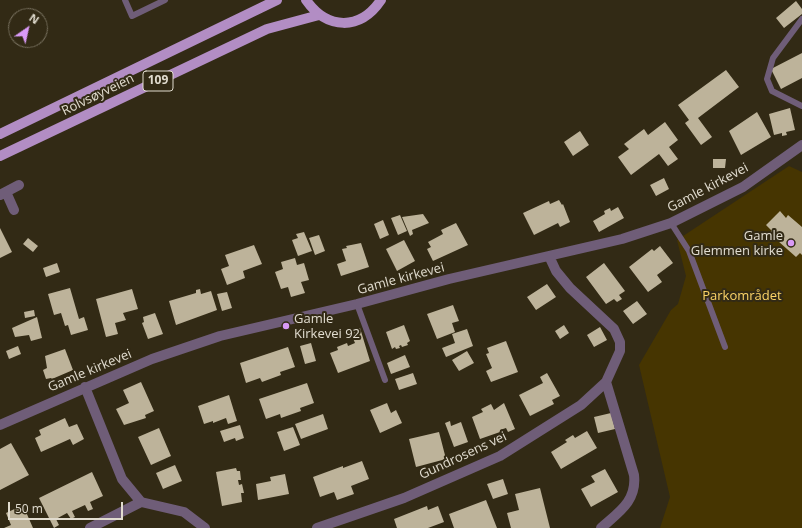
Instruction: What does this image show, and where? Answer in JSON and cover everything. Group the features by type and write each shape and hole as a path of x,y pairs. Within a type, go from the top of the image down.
{"main road":[{"name":"Rolvsøyveien","path":"0,134 277,0"},
{"path":"306,0 319,15 332,22 347,23 362,19 374,10 381,0"},
{"name":"Rolvsøyveien","path":"0,156 267,29 319,15"}],"street":[{"name":"Gamle kirkevei","path":"0,424 152,358 220,336 357,304 449,279 622,239 671,223 743,187 802,145"},
{"path":"14,210 3,194 19,185"},
{"name":"Gundrosens vei","path":"317,528 404,498 500,456 581,405 606,382 620,351 620,342 614,329 570,288 556,271 549,256"},
{"path":"603,527 632,497 635,484 634,475 606,382"},
{"path":"85,387 122,479 141,502 184,512 205,528"},
{"path":"90,528 141,502"}],"lane":[{"path":"125,0 132,16 165,0"},
{"path":"802,19 773,58 767,80 772,91 798,102 802,106"},
{"path":"671,223 689,251 725,347"},
{"path":"357,304 385,380"}],"green space":[{"name":"Parkområdet","path":"789,166 802,172 802,528 660,528 670,497 639,365 671,310 678,304 686,276 677,240"}],"building":[{"path":"796,1 802,9 802,14 784,28 776,18"},
{"path":"802,53 802,78 781,89 771,69"},
{"path":"726,70 739,87 698,118 712,137 701,145 685,123 689,120 678,105"},
{"path":"790,108 795,130 786,132 787,135 782,136 782,133 774,135 769,114"},
{"path":"757,112 771,137 741,155 729,131"},
{"path":"665,122 678,140 669,147 678,159 668,166 659,154 631,175 618,157 629,149 624,144 644,129 648,135"},
{"path":"580,131 589,145 573,156 564,142"},
{"path":"713,159 726,159 725,168 713,168"},
{"path":"664,178 669,189 656,196 650,185"},
{"path":"559,200 562,205 563,204 570,222 560,227 558,223 534,235 523,213 549,201 550,204"},
{"path":"618,207 624,218 599,232 593,221 605,214 604,211 610,208 611,211"},
{"name":"Gamle Glemmen kirke","path":"780,211 786,218 788,215 802,227 802,255 800,253 796,257 769,233 772,231 766,225"},
{"path":"423,214 429,223 412,230 413,234 410,236 402,217"},
{"path":"400,215 407,231 398,235 391,218"},
{"path":"383,220 389,235 380,239 374,224"},
{"path":"456,223 468,245 433,261 427,249 431,247 428,242 443,234 441,230"},
{"path":"0,228 12,252 0,258"},
{"path":"304,232 312,251 298,256 292,240 298,238 296,234"},
{"path":"319,235 325,251 315,255 309,238"},
{"path":"28,238 38,246 33,252 23,244"},
{"path":"404,240 415,261 397,271 386,249"},
{"path":"361,243 369,267 341,276 337,264 346,261 342,249 347,248 346,246"},
{"path":"254,245 262,264 243,271 245,278 227,285 221,269 229,266 225,255"},
{"path":"660,246 673,263 657,275 662,282 648,292 629,267 652,249 654,251"},
{"path":"295,258 297,265 304,263 309,280 301,282 305,293 291,297 288,287 281,289 275,272 283,269 281,262"},
{"path":"57,263 60,272 46,277 43,268"},
{"path":"604,263 625,291 619,295 622,299 617,302 614,299 606,304 586,277"},
{"path":"547,284 556,297 536,310 527,297"},
{"path":"70,288 79,319 84,317 88,330 71,335 68,325 65,326 61,313 54,315 48,294"},
{"path":"132,289 138,309 123,313 126,320 115,323 118,334 106,337 96,299"},
{"path":"200,289 201,294 211,291 217,310 176,325 169,301 196,293 196,290"},
{"path":"227,292 232,308 222,311 217,294"},
{"path":"637,301 647,314 633,324 623,311"},
{"path":"453,305 459,321 452,323 455,332 437,339 427,314"},
{"path":"34,310 35,316 25,318 24,312"},
{"path":"155,313 163,334 148,339 142,323 144,322 143,317"},
{"path":"37,317 42,338 31,341 29,335 15,337 12,328"},
{"path":"404,325 410,341 407,343 408,345 402,347 401,345 399,346 400,348 396,349 395,347 392,349 386,332"},
{"path":"564,325 569,333 560,339 555,331"},
{"path":"600,327 607,340 594,347 587,335"},
{"path":"360,328 370,361 338,373 330,353 338,350 337,347 347,343 348,346 355,343 350,331"},
{"path":"467,329 473,346 446,357 442,348 455,343 452,334"},
{"path":"506,341 518,372 491,382 486,371 492,368 486,354 489,353 487,348"},
{"path":"311,343 316,361 305,364 300,346"},
{"path":"18,346 21,354 9,359 6,351"},
{"path":"288,347 295,367 280,372 281,375 262,382 260,378 246,383 240,363"},
{"path":"65,349 73,370 52,379 46,379 43,370 47,368 45,356"},
{"path":"467,351 474,363 459,371 452,360"},
{"path":"405,355 410,367 391,374 387,363"},
{"path":"413,373 417,384 399,390 395,379"},
{"path":"547,373 560,396 552,400 554,404 530,416 519,395 543,383 540,377"},
{"path":"141,382 154,411 145,415 146,418 124,425 116,409 129,403 123,390"},
{"path":"307,383 314,403 300,408 301,411 281,418 280,414 266,419 259,399"},
{"path":"229,395 237,421 228,424 226,418 213,423 213,421 204,424 198,406"},
{"path":"387,403 391,413 396,410 402,423 380,433 370,410"},
{"path":"504,403 515,429 508,432 506,428 500,430 500,432 480,439 472,417 483,412 481,409 491,404 494,410"},
{"path":"611,413 615,429 598,433 594,417"},
{"path":"323,414 328,429 301,439 295,424"},
{"path":"65,418 69,427 77,424 84,439 73,445 70,439 41,452 35,438 41,435 39,430"},
{"path":"450,421 451,426 461,422 468,442 454,447 445,423"},
{"path":"240,425 244,438 236,441 235,438 224,442 220,431"},
{"path":"293,427 300,445 284,451 277,432"},
{"path":"159,428 171,456 151,465 138,437"},
{"path":"587,431 597,448 561,469 551,452 567,442 565,440 573,435 575,438"},
{"path":"439,432 446,459 416,467 409,439"},
{"path":"11,443 29,475 0,490 0,449"},
{"path":"362,461 369,479 351,486 354,494 337,500 334,492 320,497 313,477"},
{"path":"175,465 182,481 163,489 156,473"},
{"path":"236,468 237,471 240,471 241,480 238,480 239,485 242,484 244,493 241,493 242,502 222,506 216,472"},
{"path":"605,469 618,492 591,507 581,489 595,482 591,476"},
{"path":"92,472 103,496 90,502 93,509 88,511 85,505 72,511 75,517 71,519 67,513 56,519 59,525 54,528 39,498"},
{"path":"285,474 289,494 258,500 256,484 271,481 270,477"},
{"path":"503,479 508,494 493,499 487,484"},
{"path":"540,488 550,528 511,528 507,513 519,510 515,494"},
{"path":"486,500 497,528 454,528 449,514"},
{"path":"23,505 33,528 4,528 11,525 6,513"},
{"path":"427,506 428,510 438,506 444,522 428,528 397,528 394,519"}],"place":[{"name":"Gamle Glemmen kirke","path":"791,243"},
{"name":"Gamle Kirkevei 92","path":"286,326"}]}
